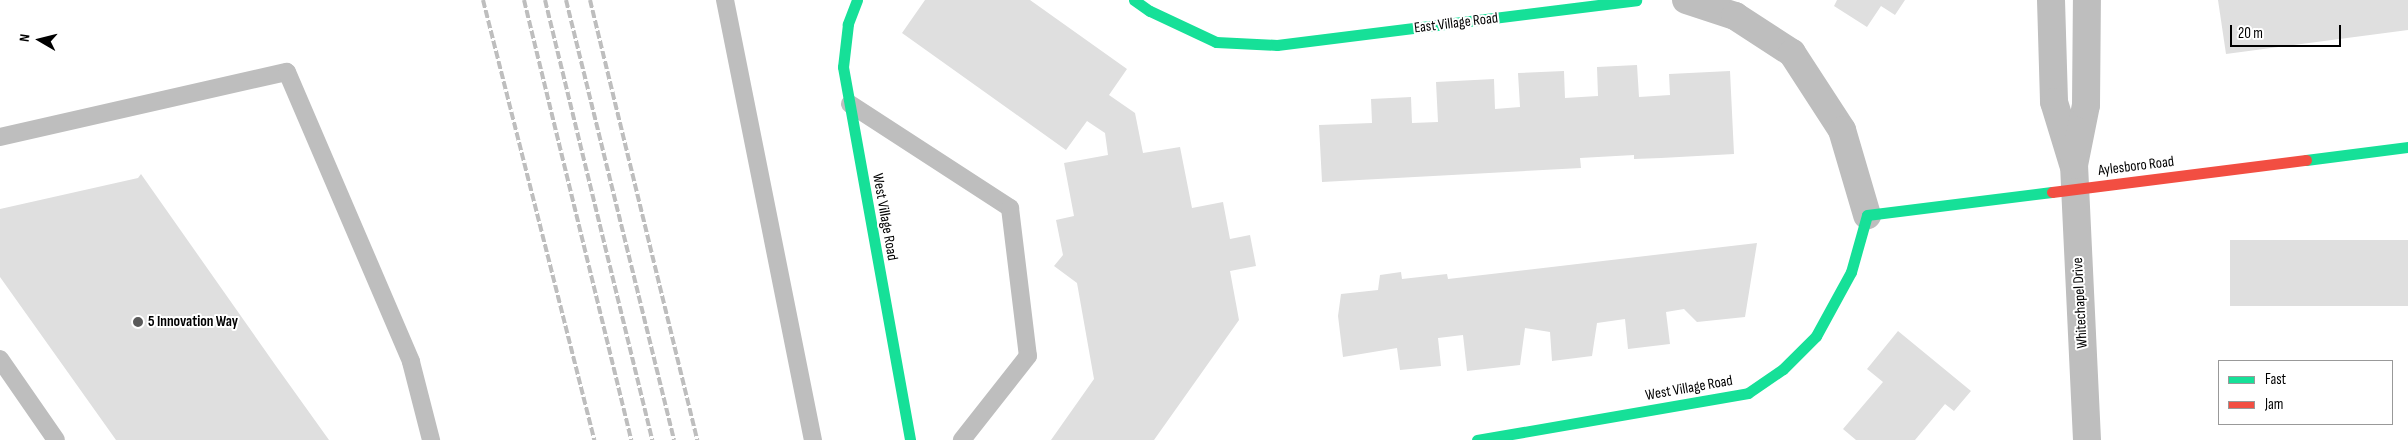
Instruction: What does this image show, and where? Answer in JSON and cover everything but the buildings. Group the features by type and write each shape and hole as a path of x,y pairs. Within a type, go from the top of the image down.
{"street":[{"name":"West Village Road","path":"857,0 848,24 843,67 910,440"},
{"name":"East Village Road","path":"1134,0 1150,11 1216,42 1277,45 1636,0"},
{"path":"1686,0 1735,16 1792,53 1842,130 1867,215"},
{"name":"Whitechapel Drive","path":"2051,0 2054,102 2074,177"},
{"name":"Whitechapel Drive","path":"2086,440 2074,177 2086,105 2087,0"},
{"name":"Aylesboro Road","path":"1867,215 2074,177 2408,147"},
{"name":"West Village Road","path":"1477,440 1748,393 1783,369 1816,336 1851,272 1867,215"}],"lane":[{"path":"725,0 813,440"},
{"path":"0,137 287,72 411,362 431,440"},
{"path":"850,104 1010,208 1028,356 962,440"},
{"path":"0,359 56,440"}],"railway":[{"path":"483,0 594,440"},
{"path":"524,0 631,440"},
{"path":"545,0 652,440"},
{"path":"566,0 674,440"},
{"path":"590,0 697,440"}],"traffic: fast":[{"path":"857,0 848,24 843,67 910,440"},
{"path":"1134,0 1150,11 1216,42 1277,45 1636,0"},
{"path":"2306,160 2408,147"},
{"path":"1477,440 1748,393 1783,369 1816,336 1851,272 1867,215 2052,192"}],"traffic: jam":[{"path":"2052,192 2306,160"}],"place":[{"name":"5 Innovation Way","path":"138,322"}]}
